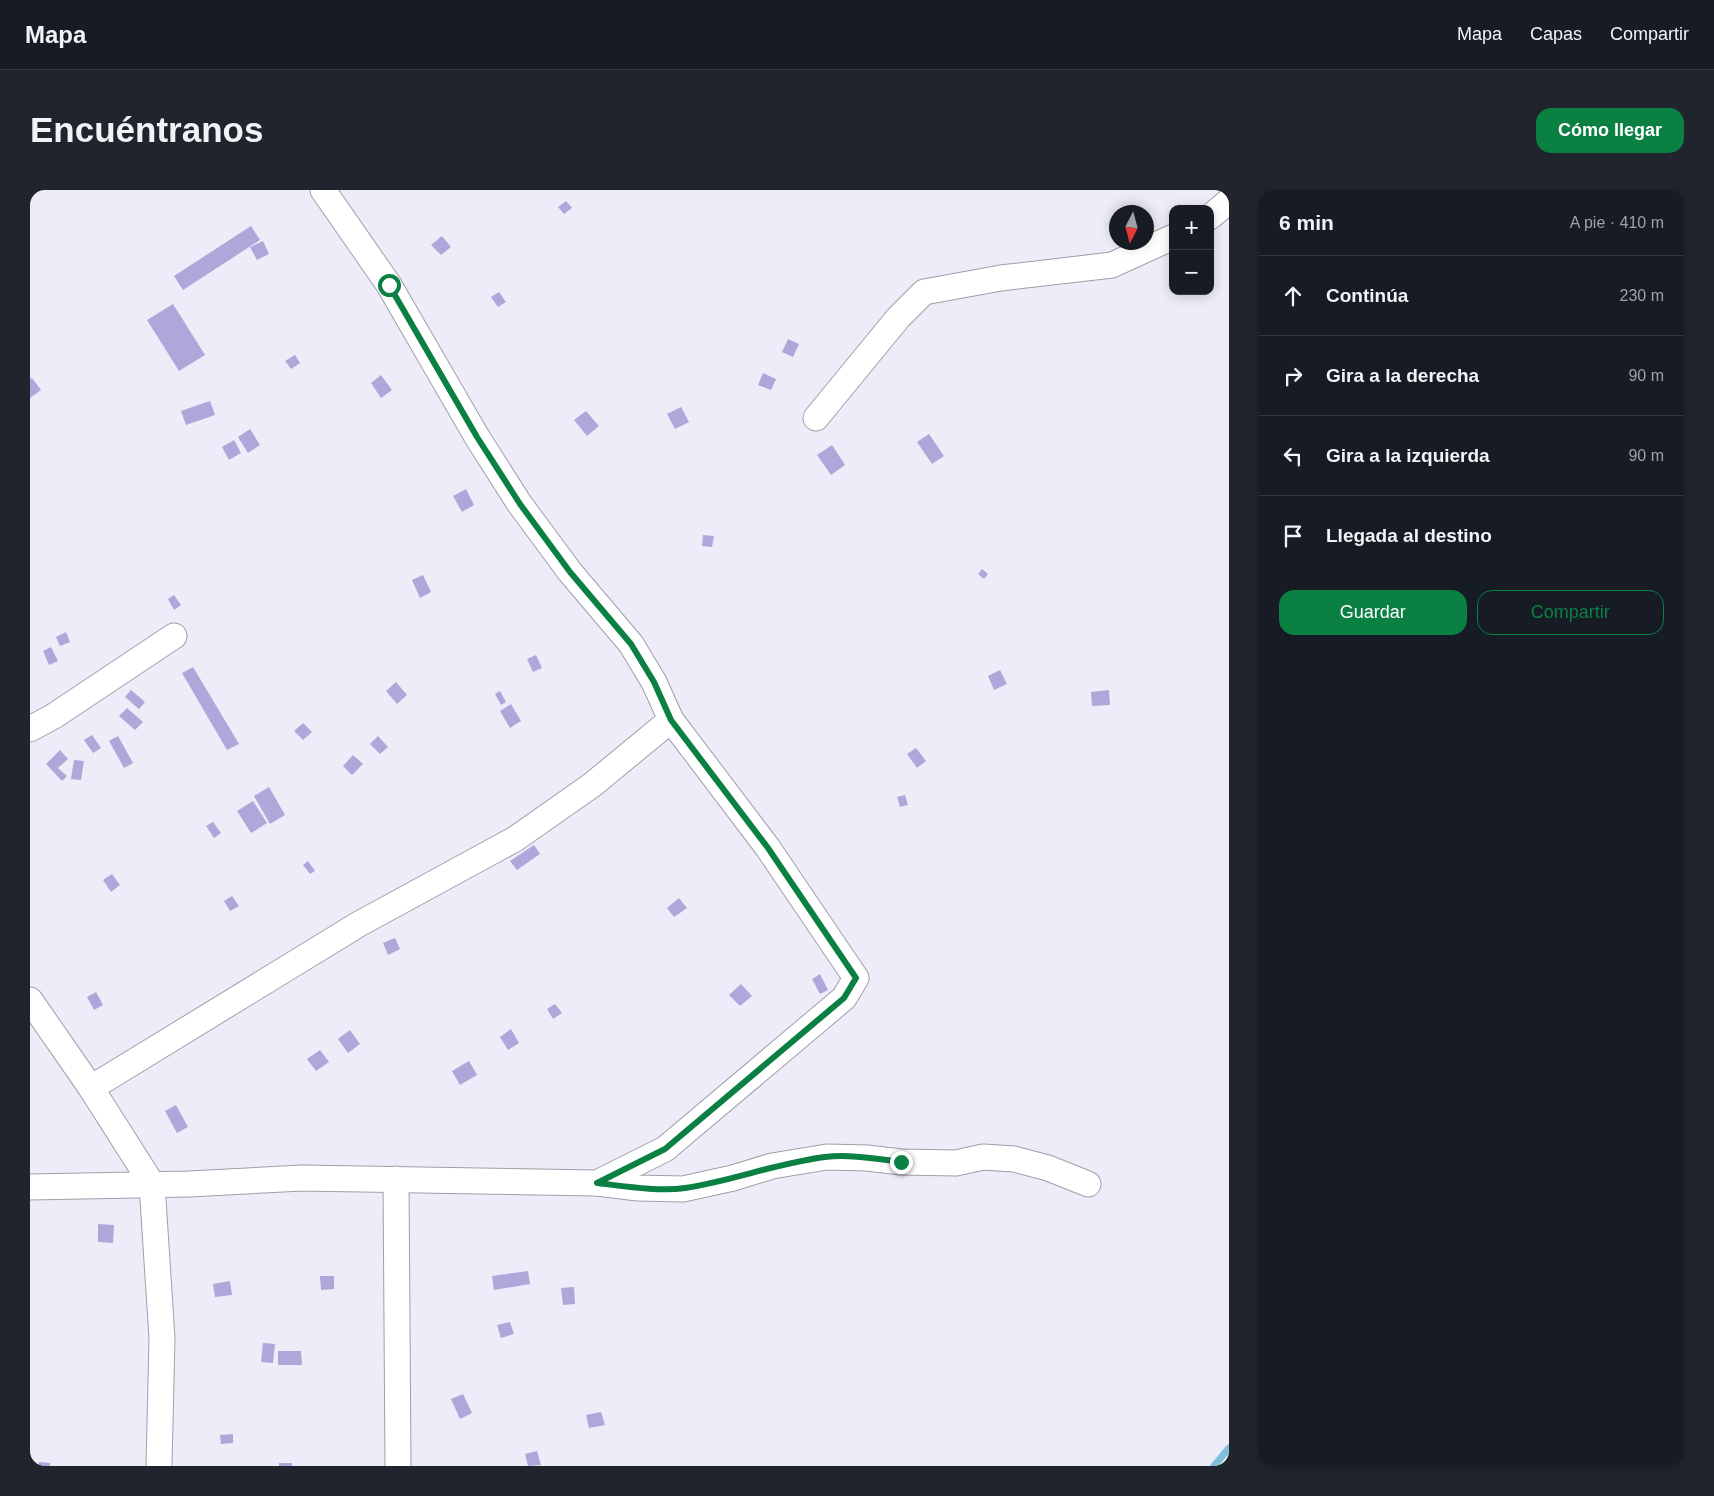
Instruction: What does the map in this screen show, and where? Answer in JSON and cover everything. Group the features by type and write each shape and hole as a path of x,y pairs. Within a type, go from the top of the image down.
{"street":[{"path":"323,190 389,285 477,437 520,504 570,572 631,644 654,682 671,720 768,848 856,978 844,998 665,1149 597,1183"},
{"path":"1214,214 1229,201"},
{"path":"816,418 898,318 924,292 1001,278 1112,265 1169,239"},
{"path":"30,729 54,716 174,636"},
{"path":"91,1088 359,924 515,839 592,785 671,720"},
{"path":"30,1000 91,1088 152,1184 162,1338 159,1466"},
{"path":"30,1187 302,1178 597,1183 638,1188 683,1189 733,1178 772,1166 827,1157 867,1158 901,1162 956,1163 983,1157 1014,1160 1040,1166 1088,1184"},
{"path":"396,1179 398,1466"}],"building":[{"path":"566,201 572,208 564,214 558,207"},
{"path":"251,226 260,240 183,290 174,276"},
{"path":"442,236 451,247 441,255 431,245"},
{"path":"263,241 269,254 257,260 250,247"},
{"path":"499,292 506,302 498,307 491,297"},
{"path":"173,304 205,355 179,371 147,320"},
{"path":"788,339 799,344 793,357 782,352"},
{"path":"295,355 300,363 291,369 285,361"},
{"path":"763,373 776,379 771,390 758,385"},
{"path":"381,375 392,390 381,398 371,383"},
{"path":"32,378 41,390 30,398 30,379"},
{"path":"210,401 215,415 186,425 181,411"},
{"path":"681,407 689,422 675,429 667,414"},
{"path":"586,411 599,426 587,436 574,420"},
{"path":"250,429 260,445 248,453 238,437"},
{"path":"929,434 944,456 932,464 917,442"},
{"path":"234,440 241,453 229,460 222,447"},
{"path":"832,445 845,465 831,475 817,455"},
{"path":"466,489 474,505 462,512 453,496"},
{"path":"703,535 714,536 712,547 702,546"},
{"path":"982,569 988,574 984,579 978,574"},
{"path":"423,575 431,592 420,598 412,580"},
{"path":"174,595 181,605 174,610 168,599"},
{"path":"66,632 70,642 60,646 56,637"},
{"path":"51,647 58,661 49,665 43,651"},
{"path":"536,655 542,668 533,672 527,659"},
{"path":"193,667 239,744 227,750 182,673"},
{"path":"1000,670 1007,684 994,690 988,676"},
{"path":"396,682 407,695 397,704 386,691"},
{"path":"131,690 145,702 139,709 125,697"},
{"path":"1109,690 1110,705 1092,706 1091,692"},
{"path":"500,691 506,702 501,705 495,694"},
{"path":"511,704 521,721 510,728 500,711"},
{"path":"127,708 143,722 135,730 119,716"},
{"path":"303,723 312,732 303,740 294,731"},
{"path":"92,735 101,748 93,753 84,740"},
{"path":"118,736 133,763 124,768 109,741"},
{"path":"378,736 388,747 380,754 370,744"},
{"path":"916,748 926,761 917,768 907,754"},
{"path":"60,750 68,759 58,768 67,776 62,781 46,764"},
{"path":"353,755 363,764 352,775 343,766"},
{"path":"74,760 84,761 81,780 71,779"},
{"path":"269,787 285,815 270,824 254,796"},
{"path":"905,795 908,805 900,807 897,797"},
{"path":"253,801 267,823 251,833 237,811"},
{"path":"213,822 221,833 214,838 206,826"},
{"path":"534,845 540,854 517,870 510,861"},
{"path":"308,861 315,871 310,874 303,865"},
{"path":"112,874 120,885 111,892 103,880"},
{"path":"232,896 239,906 230,911 224,901"},
{"path":"679,898 687,908 674,917 667,908"},
{"path":"395,938 400,949 388,955 383,943"},
{"path":"820,974 828,990 820,994 812,979"},
{"path":"741,984 752,996 740,1006 729,995"},
{"path":"96,992 103,1005 94,1010 87,997"},
{"path":"555,1004 562,1013 553,1019 547,1009"},
{"path":"511,1029 519,1043 508,1050 500,1037"},
{"path":"350,1030 360,1044 348,1053 338,1039"},
{"path":"320,1050 329,1062 316,1071 307,1059"},
{"path":"469,1061 477,1075 460,1085 452,1071"},
{"path":"176,1105 188,1127 177,1133 165,1111"},
{"path":"98,1224 114,1225 113,1243 98,1242"},
{"path":"528,1271 530,1284 494,1290 492,1276"},
{"path":"320,1276 334,1276 334,1289 321,1290"},
{"path":"230,1281 232,1295 215,1297 213,1284"},
{"path":"574,1287 575,1304 563,1305 561,1288"},
{"path":"510,1322 514,1334 501,1338 497,1325"},
{"path":"263,1343 275,1344 273,1363 261,1362"},
{"path":"278,1351 301,1351 302,1365 278,1365"},
{"path":"463,1394 472,1413 460,1419 451,1399"},
{"path":"601,1412 605,1425 589,1428 586,1415"},
{"path":"233,1434 233,1443 221,1444 220,1435"},
{"path":"537,1451 541,1465 528,1466 525,1454"},
{"path":"39,1462 50,1463 50,1466 39,1466"},
{"path":"279,1463 292,1463 292,1466 279,1466"}],"waterway":[{"path":"1214,1466 1229,1448"}],"route":[{"path":"389,285 477,437 520,504 570,572 631,644 654,682 671,720 768,848 856,978 844,998 665,1149 597,1183 638,1188 683,1189 733,1178 772,1166 827,1157 867,1158 901,1162"}]}
